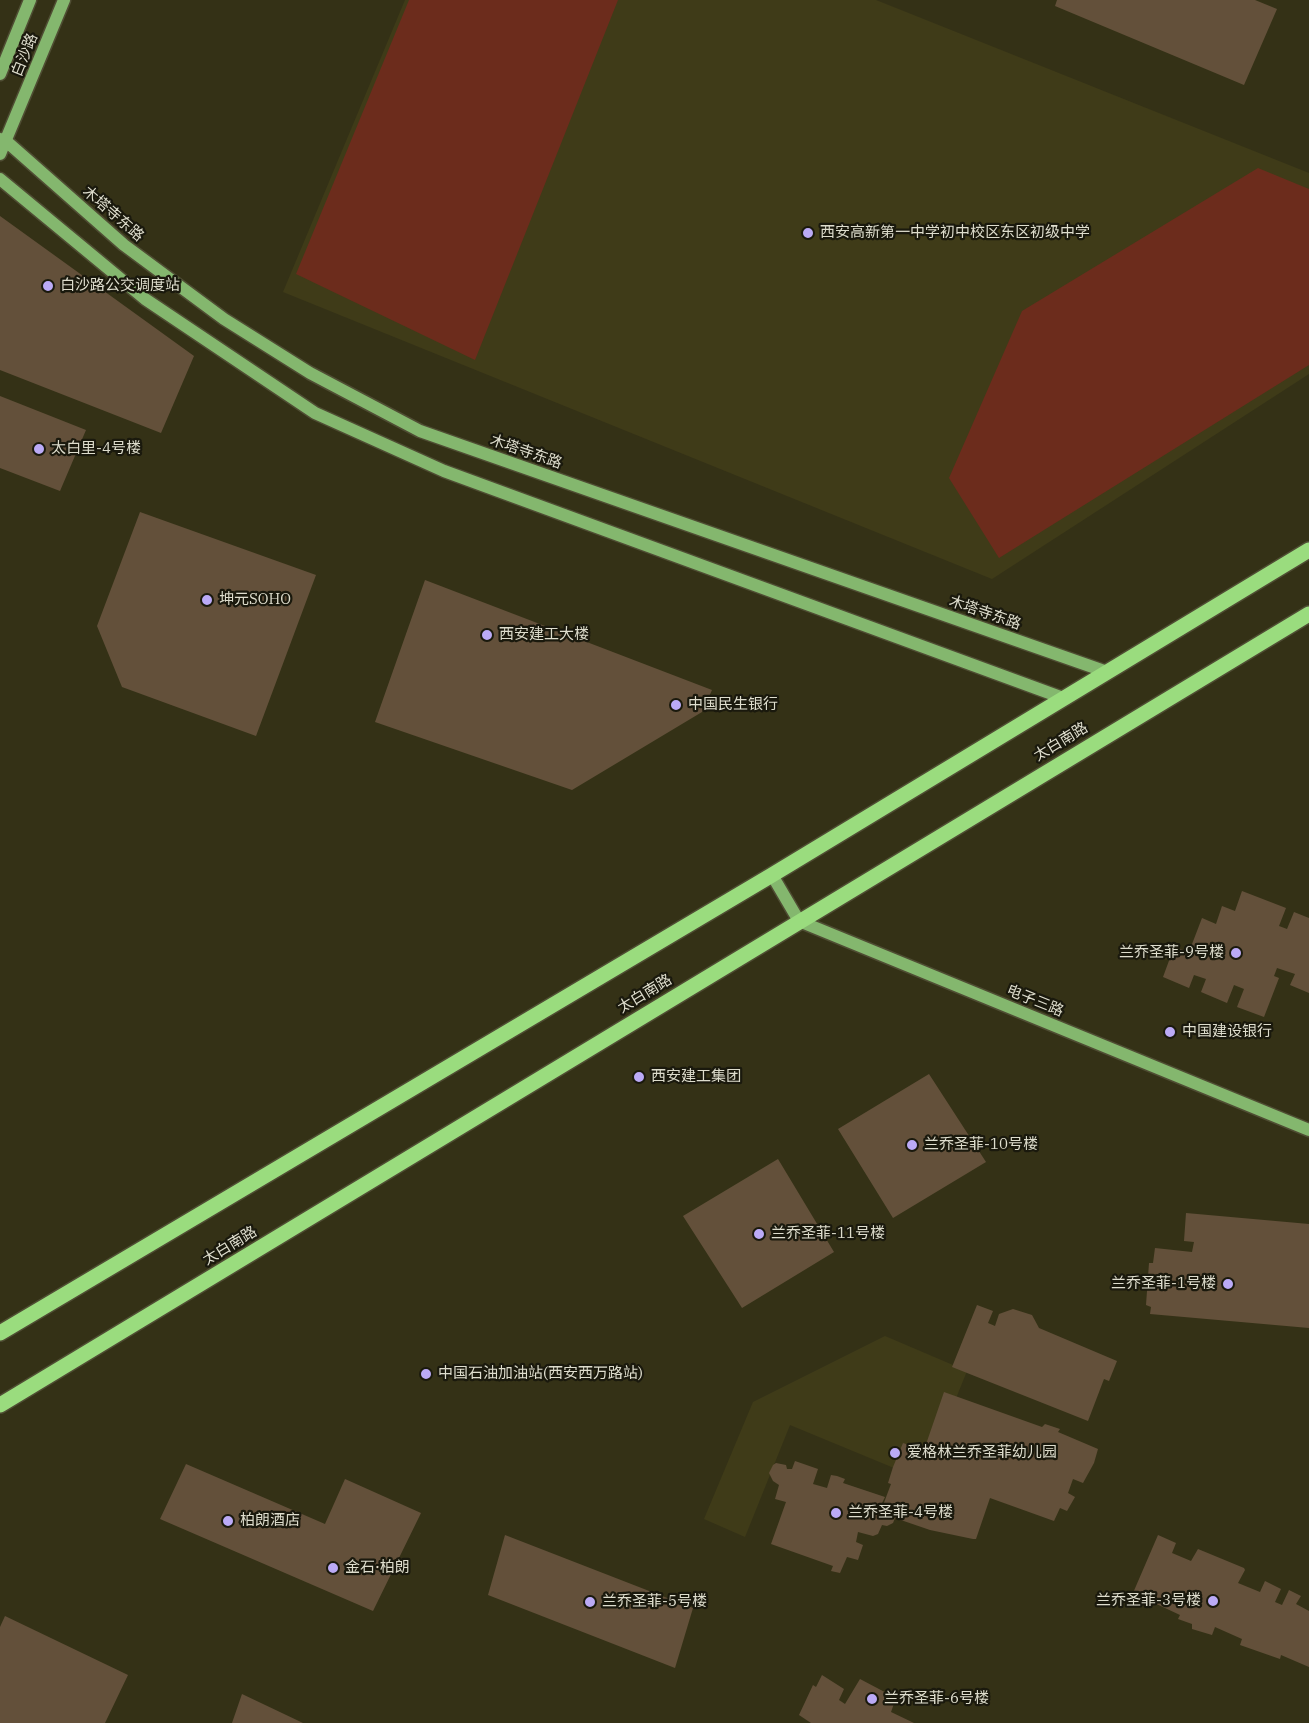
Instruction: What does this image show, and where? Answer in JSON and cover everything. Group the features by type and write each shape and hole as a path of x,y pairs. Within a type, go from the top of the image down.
{"main road":[{"path":"0,1333 772,875 1309,550"},
{"name":"太白南路","path":"0,1405 1309,614"}],"street":[{"name":"白沙路","path":"0,74 30,0"},
{"name":"白沙路","path":"0,154 3,140 64,0"},
{"name":"木塔寺东路","path":"3,140 124,245 224,319 310,373 420,431 1107,672"},
{"path":"0,179 145,299 315,413 444,471 1063,698"},
{"path":"772,875 799,921"},
{"name":"电子三路","path":"799,921 1309,1130"}],"shaded area":[{"name":"西安高新第一中学初中校区东区初级中学","path":"405,0 876,0 1309,173 1309,374 992,579 283,292"},
{"path":"409,0 618,0 475,360 296,274"},
{"path":"1258,168 1309,189 1309,365 999,558 949,478 1022,311"},
{"name":"爱格林兰乔圣菲幼儿园","path":"885,1336 967,1371 923,1480 790,1425 745,1537 704,1519 753,1402"}],"building":[{"path":"1057,0 1255,0 1277,9 1244,85 1055,6"},
{"name":"白沙路公交调度站","path":"0,216 194,356 161,433 0,370"},
{"name":"太白里-4号楼","path":"0,396 86,430 60,491 0,468"},
{"name":"坤元SOHO","path":"140,512 316,575 256,736 122,687 97,626"},
{"name":"西安建工大楼","path":"425,580 712,690 702,712 572,790 375,722"},
{"name":"兰乔圣菲-9号楼","path":"1242,891 1286,908 1279,926 1287,929 1294,912 1309,918 1309,993 1290,985 1295,974 1277,968 1274,976 1279,978 1264,1017 1237,1007 1244,989 1234,985 1227,1003 1201,992 1206,979 1194,975 1189,988 1163,977 1170,958 1162,955 1166,944 1189,952 1202,918 1216,924 1222,906 1235,911"},
{"name":"兰乔圣菲-10号楼","path":"929,1074 986,1162 893,1218 838,1129"},
{"name":"兰乔圣菲-11号楼","path":"778,1159 834,1252 742,1308 683,1216"},
{"name":"兰乔圣菲-1号楼","path":"1186,1213 1309,1224 1309,1328 1150,1314 1151,1307 1146,1305 1149,1263 1153,1263 1155,1248 1192,1252 1194,1242 1184,1241"},
{"path":"977,1305 993,1311 988,1323 995,1326 999,1314 1013,1309 1032,1315 1039,1328 1117,1361 1109,1381 1104,1379 1088,1421 952,1367"},
{"path":"944,1392 1042,1427 1045,1424 1060,1429 1058,1432 1098,1449 1094,1463 1083,1483 1073,1479 1068,1493 1075,1497 1067,1511 1060,1508 1054,1521 990,1498 976,1539 930,1530 895,1518 893,1523 887,1526 882,1525 878,1534 873,1536 858,1532 856,1542 863,1545 858,1560 847,1557 840,1573 831,1571 833,1566 771,1544 786,1502 775,1499 779,1485 773,1481 769,1473 773,1465 776,1463 786,1465 787,1469 792,1469 795,1461 818,1469 813,1484 827,1488 831,1475 845,1479 843,1483 885,1497 882,1508 891,1484 888,1483 893,1467 903,1443 924,1450"},
{"name":"金石·柏朗","path":"186,1464 325,1524 345,1479 421,1513 373,1611 160,1519"},
{"name":"兰乔圣菲-5号楼","path":"505,1535 693,1608 675,1668 488,1595"},
{"name":"兰乔圣菲-3号楼","path":"1158,1535 1176,1543 1172,1553 1191,1561 1198,1549 1244,1568 1238,1583 1260,1592 1265,1581 1281,1589 1275,1602 1282,1605 1289,1590 1301,1596 1296,1604 1309,1611 1309,1667 1281,1655 1280,1659 1240,1645 1242,1639 1215,1627 1212,1635 1192,1629 1192,1624 1178,1619 1180,1615 1133,1593"},
{"path":"5,1616 128,1675 105,1723 0,1723 0,1627"},
{"name":"兰乔圣菲-6号楼","path":"822,1675 844,1689 839,1700 845,1704 860,1679 896,1698 891,1712 914,1723 811,1723 799,1715 813,1685 816,1687"},
{"path":"242,1694 303,1723 232,1723"}],"place":[{"name":"西安高新第一中学初中校区东区初级中学","path":"808,233"},
{"name":"白沙路公交调度站","path":"48,286"},
{"name":"太白里-4号楼","path":"39,449"},
{"name":"坤元SOHO","path":"207,600"},
{"name":"西安建工大楼","path":"487,635"},
{"name":"中国民生银行","path":"676,705"},
{"name":"兰乔圣菲-9号楼","path":"1236,953"},
{"name":"中国建设银行","path":"1170,1032"},
{"name":"西安建工集团","path":"639,1077"},
{"name":"兰乔圣菲-10号楼","path":"912,1145"},
{"name":"兰乔圣菲-11号楼","path":"759,1234"},
{"name":"兰乔圣菲-1号楼","path":"1228,1284"},
{"name":"中国石油加油站(西安西万路站)","path":"426,1374"},
{"name":"爱格林兰乔圣菲幼儿园","path":"895,1453"},
{"name":"兰乔圣菲-4号楼","path":"836,1513"},
{"name":"柏朗酒店","path":"228,1521"},
{"name":"金石·柏朗","path":"333,1568"},
{"name":"兰乔圣菲-3号楼","path":"1213,1601"},
{"name":"兰乔圣菲-5号楼","path":"590,1602"},
{"name":"兰乔圣菲-6号楼","path":"872,1699"}]}
